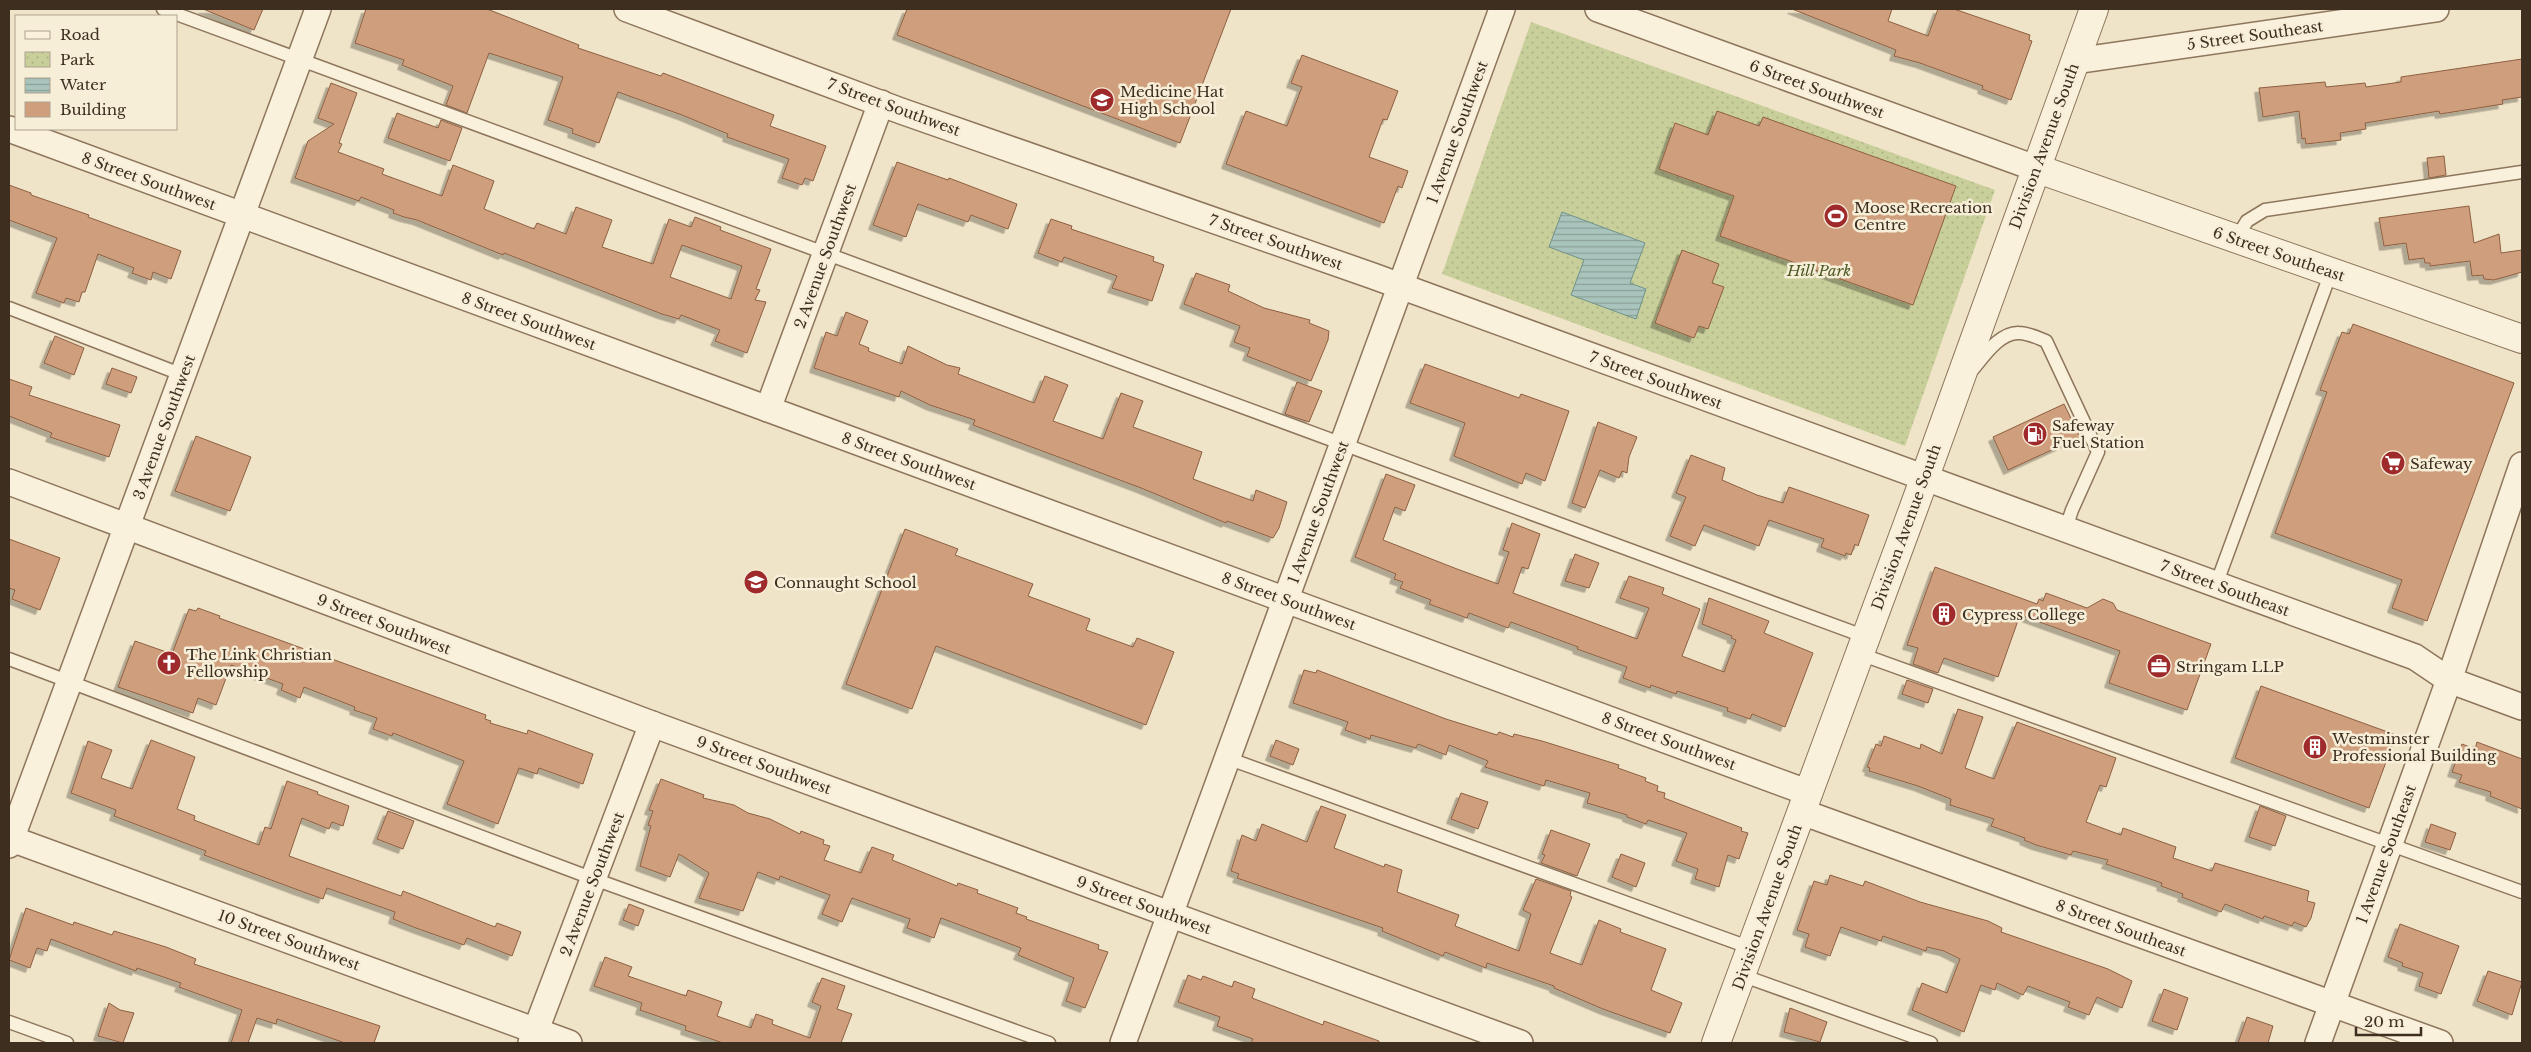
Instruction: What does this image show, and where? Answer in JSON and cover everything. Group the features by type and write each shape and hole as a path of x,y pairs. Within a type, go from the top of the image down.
{"street":[{"name":"3 Avenue Southwest","path":"10,840 318,9"},
{"name":"7 Street Southwest","path":"627,9 881,103 1400,286 1923,479"},
{"name":"1 Avenue Southwest","path":"1123,1043 1502,9"},
{"name":"6 Street Southwest","path":"1598,9 2035,168"},
{"name":"5 Street Southeast","path":"2075,61 2436,9"},
{"name":"Division Avenue South","path":"1716,1043 1958,387 2035,168 2075,61 2089,10"},
{"name":"2 Avenue Southwest","path":"768,409 881,103"},
{"name":"8 Street Southwest","path":"9,129 1285,600 1805,802"},
{"name":"6 Street Southeast","path":"2035,168 2522,339"},
{"name":"1 Avenue Southeast","path":"2318,1043 2449,680 2522,465"},
{"name":"7 Street Southeast","path":"1923,479 2415,657 2449,680 2522,706"},
{"name":"9 Street Southwest","path":"9,482 652,724 1520,1043"},
{"name":"2 Avenue Southwest","path":"534,1037 652,724"},
{"name":"8 Street Southeast","path":"1805,802 2332,1004 2440,1043"},
{"name":"10 Street Southwest","path":"10,840 534,1037 569,1043"}],"lane":[{"path":"163,9 1342,445 1863,645 2389,844 2522,892"},
{"path":"2236,239 2247,221 2265,210 2522,172"},
{"path":"2216,585 2331,272"},
{"path":"9,308 183,374"},
{"path":"1958,387 1989,350 2007,336 2017,333 2046,340 2098,452 2072,510 2065,531"},
{"path":"9,659 594,879 1048,1043"},
{"path":"1228,758 1751,948"},
{"path":"1742,975 1931,1043"},
{"path":"9,1022 67,1043"}],"green space":[{"name":"Hill Park","path":"1531,22 1995,190 1905,446 1442,274"}],"water":[{"path":"1562,212 1645,243 1630,283 1646,289 1636,319 1571,295 1584,260 1549,247"}],"building":[{"path":"203,9 263,9 254,30"},
{"path":"366,9 487,9 579,45 578,48 661,76 663,73 774,115 770,126 826,146 813,181 805,178 802,185 782,178 789,159 727,137 728,134 682,115 618,92 599,143 572,133 573,129 548,120 563,77 489,53 467,113 446,105 453,86 402,65 404,60 355,43"},
{"path":"907,9 1231,9 1180,143 897,35"},
{"path":"1792,9 1892,9 1888,21 1928,36 1938,9 1954,9 2030,35 2029,40 2032,41 2011,100 1982,89 1983,86 1920,63 1894,56 1896,50"},
{"path":"1302,55 1398,91 1387,120 1383,119 1369,157 1408,171 1402,188 1398,186 1384,223 1226,164 1246,111 1287,126 1302,87 1291,83"},
{"path":"2522,59 2522,97 2502,100 2503,104 2440,114 2439,111 2365,123 2366,129 2340,133 2341,140 2306,144 2305,138 2302,139 2299,111 2263,117 2259,88 2325,82 2326,87 2365,83 2366,87 2401,82 2401,77"},
{"path":"331,83 357,93 339,143 342,144 338,152 384,169 382,174 442,196 453,165 494,181 484,209 534,229 537,223 566,234 576,207 612,220 602,247 653,264 669,219 691,227 695,217 721,227 720,230 771,249 756,289 760,290 755,300 766,302 747,353 715,341 720,330 681,315 679,319 662,314 504,253 503,255 417,220 393,213 394,210 361,197 359,201 295,178 308,141 334,124 318,118","holes":["682,245 742,266 731,299 670,277"]},
{"name":"Moose Recreation Centre","path":"1717,111 1759,126 1763,117 1956,186 1913,305 1720,236 1734,196 1659,169 1675,123 1708,135"},
{"path":"397,113 438,128 441,120 462,128 450,161 388,138"},
{"path":"2444,156 2446,175 2429,178 2427,158"},
{"path":"897,162 948,180 949,178 1017,204 1008,229 971,215 968,222 918,204 906,237 873,225"},
{"path":"9,185 31,193 31,195 89,215 88,217 181,251 171,279 153,272 151,280 132,273 134,268 98,254 85,292 82,292 79,302 66,298 64,303 36,293 57,238 9,220"},
{"path":"2469,206 2474,243 2499,234 2501,253 2522,250 2522,272 2494,280 2484,279 2483,275 2472,276 2470,261 2430,266 2430,263 2425,263 2424,258 2409,260 2406,243 2384,246 2379,218"},
{"path":"1051,219 1072,226 1071,229 1154,257 1153,261 1164,265 1152,301 1112,288 1117,276 1064,257 1062,262 1038,253"},
{"path":"1682,250 1719,264 1712,283 1724,287 1708,329 1699,326 1694,338 1655,323"},
{"path":"1196,273 1230,285 1228,291 1264,308 1310,320 1309,323 1329,331 1328,340 1311,381 1247,356 1250,348 1234,342 1240,326 1184,304"},
{"path":"846,312 868,321 859,344 869,348 868,351 902,364 908,346 947,365 960,368 958,374 1034,403 1045,376 1068,385 1053,421 1103,439 1121,393 1143,401 1133,427 1202,452 1193,479 1253,501 1256,490 1287,502 1279,528 1273,538 1227,521 1226,523 1141,488 973,425 975,420 930,405 901,391 899,397 814,368 826,332 837,336"},
{"name":"Safeway","path":"2353,324 2514,383 2427,621 2392,608 2402,580 2275,533 2327,392 2320,390 2342,332 2349,334"},
{"path":"55,336 84,348 74,375 44,363"},
{"path":"1425,364 1519,398 1521,394 1569,411 1545,481 1526,473 1522,484 1454,456 1465,423 1410,403"},
{"path":"112,368 137,377 131,393 106,384"},
{"path":"9,379 32,387 29,395 120,425 109,457 50,437 52,433 9,416"},
{"path":"1297,382 1322,391 1309,422 1285,414"},
{"name":"Safeway Fuel Station","path":"2064,404 2080,437 2008,470 1993,437"},
{"path":"1598,422 1637,437 1629,457 1627,473 1622,471 1619,478 1600,470 1585,508 1572,503"},
{"path":"196,436 251,457 230,511 175,491"},
{"path":"1691,455 1725,468 1722,480 1757,495 1783,503 1789,487 1869,515 1858,546 1855,544 1851,555 1846,553 1845,556 1821,547 1824,539 1769,520 1759,546 1704,525 1695,546 1670,536 1686,497 1676,493"},
{"path":"1386,474 1415,485 1405,511 1395,507 1383,540 1457,569 1498,584 1509,552 1503,550 1512,523 1540,534 1528,569 1522,567 1513,593 1637,639 1649,608 1620,598 1629,576 1664,588 1662,594 1700,609 1682,656 1724,672 1736,640 1731,638 1732,636 1702,624 1709,598 1769,621 1764,633 1813,653 1785,727 1752,714 1750,719 1727,711 1728,708 1677,691 1676,694 1651,685 1650,688 1623,678 1627,667 1577,649 1578,647 1511,622 1508,628 1469,613 1467,618 1429,604 1431,600 1400,588 1403,582 1394,579 1396,574 1355,557"},
{"path":"905,529 958,549 955,555 1033,584 1028,596 1090,619 1086,630 1133,647 1137,638 1174,652 1146,725 936,646 912,709 846,684"},
{"path":"9,539 60,558 40,610 12,599 15,590 9,588"},
{"path":"1575,554 1599,563 1589,588 1565,581"},
{"path":"1935,567 2037,604 2039,599 2043,601 2046,593 2087,608 2103,599 2113,603 2117,610 2211,644 2187,710 2109,683 2120,651 2020,615 1998,677 1944,658 1938,673 1913,664 1918,648 1907,645"},
{"path":"198,608 220,616 219,618 486,715 485,719 491,721 490,723 527,734 528,730 593,754 583,784 539,768 537,774 519,768 498,824 447,804 464,761 393,733 392,736 373,729 377,718 354,710 355,707 304,687 300,698 281,690 283,684 231,665 216,705 198,698 193,713 118,687 135,641 172,654 189,609 196,611"},
{"path":"1304,670 1316,673 1317,670 1446,719 1497,735 1499,732 1513,737 1514,734 1619,765 1618,768 1646,778 1645,781 1658,786 1657,791 1665,793 1664,798 1742,828 1741,831 1748,833 1739,859 1728,855 1719,887 1695,879 1698,869 1676,861 1687,833 1648,820 1646,824 1627,817 1627,815 1587,803 1590,793 1546,780 1544,786 1485,767 1488,761 1449,745 1446,755 1418,744 1416,748 1371,735 1370,739 1345,730 1348,722 1293,703"},
{"path":"1907,680 1933,689 1928,703 1902,694"},
{"name":"Westminster Professional Building","path":"2261,686 2396,735 2369,808 2235,758"},
{"path":"1958,709 1983,717 1965,768 1994,779 2017,722 2116,758 2106,787 2100,785 2086,822 2121,835 2123,828 2176,847 2173,858 2212,871 2215,863 2309,891 2307,901 2315,903 2311,918 2306,927 2294,922 2292,926 2264,916 2263,919 2225,904 2221,912 2182,897 2183,894 2161,886 2162,883 2106,864 2108,860 2073,851 2071,855 2036,845 2024,840 2025,838 1991,826 1994,819 1950,805 1951,799 1918,786 1869,771 1870,768 1867,767 1876,744 1881,746 1884,736 1920,749 1921,744 1942,754"},
{"path":"151,740 195,757 177,809 195,816 194,820 259,845 265,827 271,829 287,781 318,792 317,794 349,806 343,826 332,822 329,829 302,818 289,856 401,896 403,891 495,927 497,923 521,932 512,956 467,938 464,945 416,928 393,919 395,912 327,888 323,899 298,890 204,855 206,851 114,816 116,810 71,793 88,741 112,750 101,778 132,789"},
{"path":"1276,740 1299,749 1293,765 1270,756"},
{"path":"2477,742 2522,759 2522,809 2490,796 2491,792 2459,782 2462,775 2452,772 2462,744 2475,749"},
{"path":"661,779 704,795 703,798 734,805 748,813 770,819 800,834 801,831 824,840 823,844 830,846 824,860 861,873 872,847 894,855 892,860 957,886 958,883 978,890 977,893 1018,908 1016,913 1027,917 1026,919 1099,945 1098,949 1108,952 1085,1008 1066,1001 1074,978 1018,955 1021,948 941,918 934,938 907,928 910,919 852,898 842,922 822,914 830,895 780,876 779,880 758,872 743,911 699,898 709,873 679,854 670,877 640,866 651,826 648,825 653,811 649,810"},
{"path":"1461,793 1488,802 1478,829 1451,819"},
{"path":"1321,806 1346,815 1334,848 1384,867 1385,864 1402,870 1397,892 1459,915 1455,926 1519,951 1531,914 1523,910 1536,879 1571,891 1570,896 1572,897 1550,953 1582,965 1599,920 1621,929 1620,932 1666,949 1651,990 1682,1003 1670,1033 1603,1009 1554,988 1554,986 1487,963 1486,968 1445,952 1443,956 1382,931 1383,928 1237,878 1239,874 1231,871 1242,835 1256,841 1262,824 1307,842"},
{"path":"2260,806 2286,816 2275,846 2249,837"},
{"path":"388,811 414,821 403,849 377,839"},
{"path":"2431,824 2456,833 2450,850 2425,842"},
{"path":"1551,830 1590,844 1577,876 1541,863 1545,855 1542,854"},
{"path":"1621,854 1645,863 1636,887 1612,877"},
{"path":"1830,875 1863,886 1865,881 1920,902 1988,921 2002,928 2001,932 2108,969 2132,981 2122,1008 2097,997 2089,1015 2068,1007 2070,1002 2028,986 2023,995 1997,983 1995,990 1981,985 1964,1032 1912,1010 1922,983 1947,993 1960,959 1944,951 1927,947 1926,951 1883,936 1881,941 1841,927 1830,956 1805,947 1809,934 1797,930 1814,881 1827,885"},
{"path":"629,904 644,910 638,926 623,920"},
{"path":"26,908 73,925 74,922 112,935 114,931 166,947 196,959 194,964 380,1026 374,1043 345,1043 277,1019 276,1024 257,1018 248,1043 231,1043 242,1010 179,987 181,983 137,968 136,971 51,939 47,951 37,948 30,968 9,960"},
{"path":"2400,924 2459,946 2441,994 2419,986 2423,973 2402,966 2403,963 2388,957"},
{"path":"605,957 632,967 628,976 686,996 688,990 722,1002 717,1016 751,1028 756,1014 773,1020 772,1024 810,1038 821,1006 812,1002 822,978 845,986 837,1009 852,1014 841,1043 723,1043 685,1030 686,1026 640,1010 642,1003 594,986"},
{"path":"2488,971 2522,982 2512,1015 2477,1001"},
{"path":"1188,975 1201,980 1203,976 1232,987 1234,981 1255,989 1252,998 1323,1025 1324,1021 1379,1041 1379,1043 1251,1043 1253,1039 1217,1026 1220,1017 1178,1002"},
{"path":"2164,989 2188,998 2177,1030 2152,1021"},
{"path":"109,1003 120,1010 134,1013 123,1043 98,1036"},
{"path":"1790,1008 1827,1022 1820,1042 1784,1032"},
{"path":"2247,1017 2273,1026 2268,1043 2238,1043"}],"place":[{"name":"Medicine Hat High School","path":"1102,100"},
{"name":"Moose Recreation Centre","path":"1836,216"},
{"name":"Safeway Fuel Station","path":"2035,434"},
{"name":"Safeway","path":"2393,463"},
{"name":"Connaught School","path":"756,582"},
{"name":"Cypress College","path":"1944,614"},
{"name":"The Link Christian Fellowship","path":"169,663"},
{"name":"Stringam LLP","path":"2159,666"},
{"name":"Westminster Professional Building","path":"2315,747"}]}
